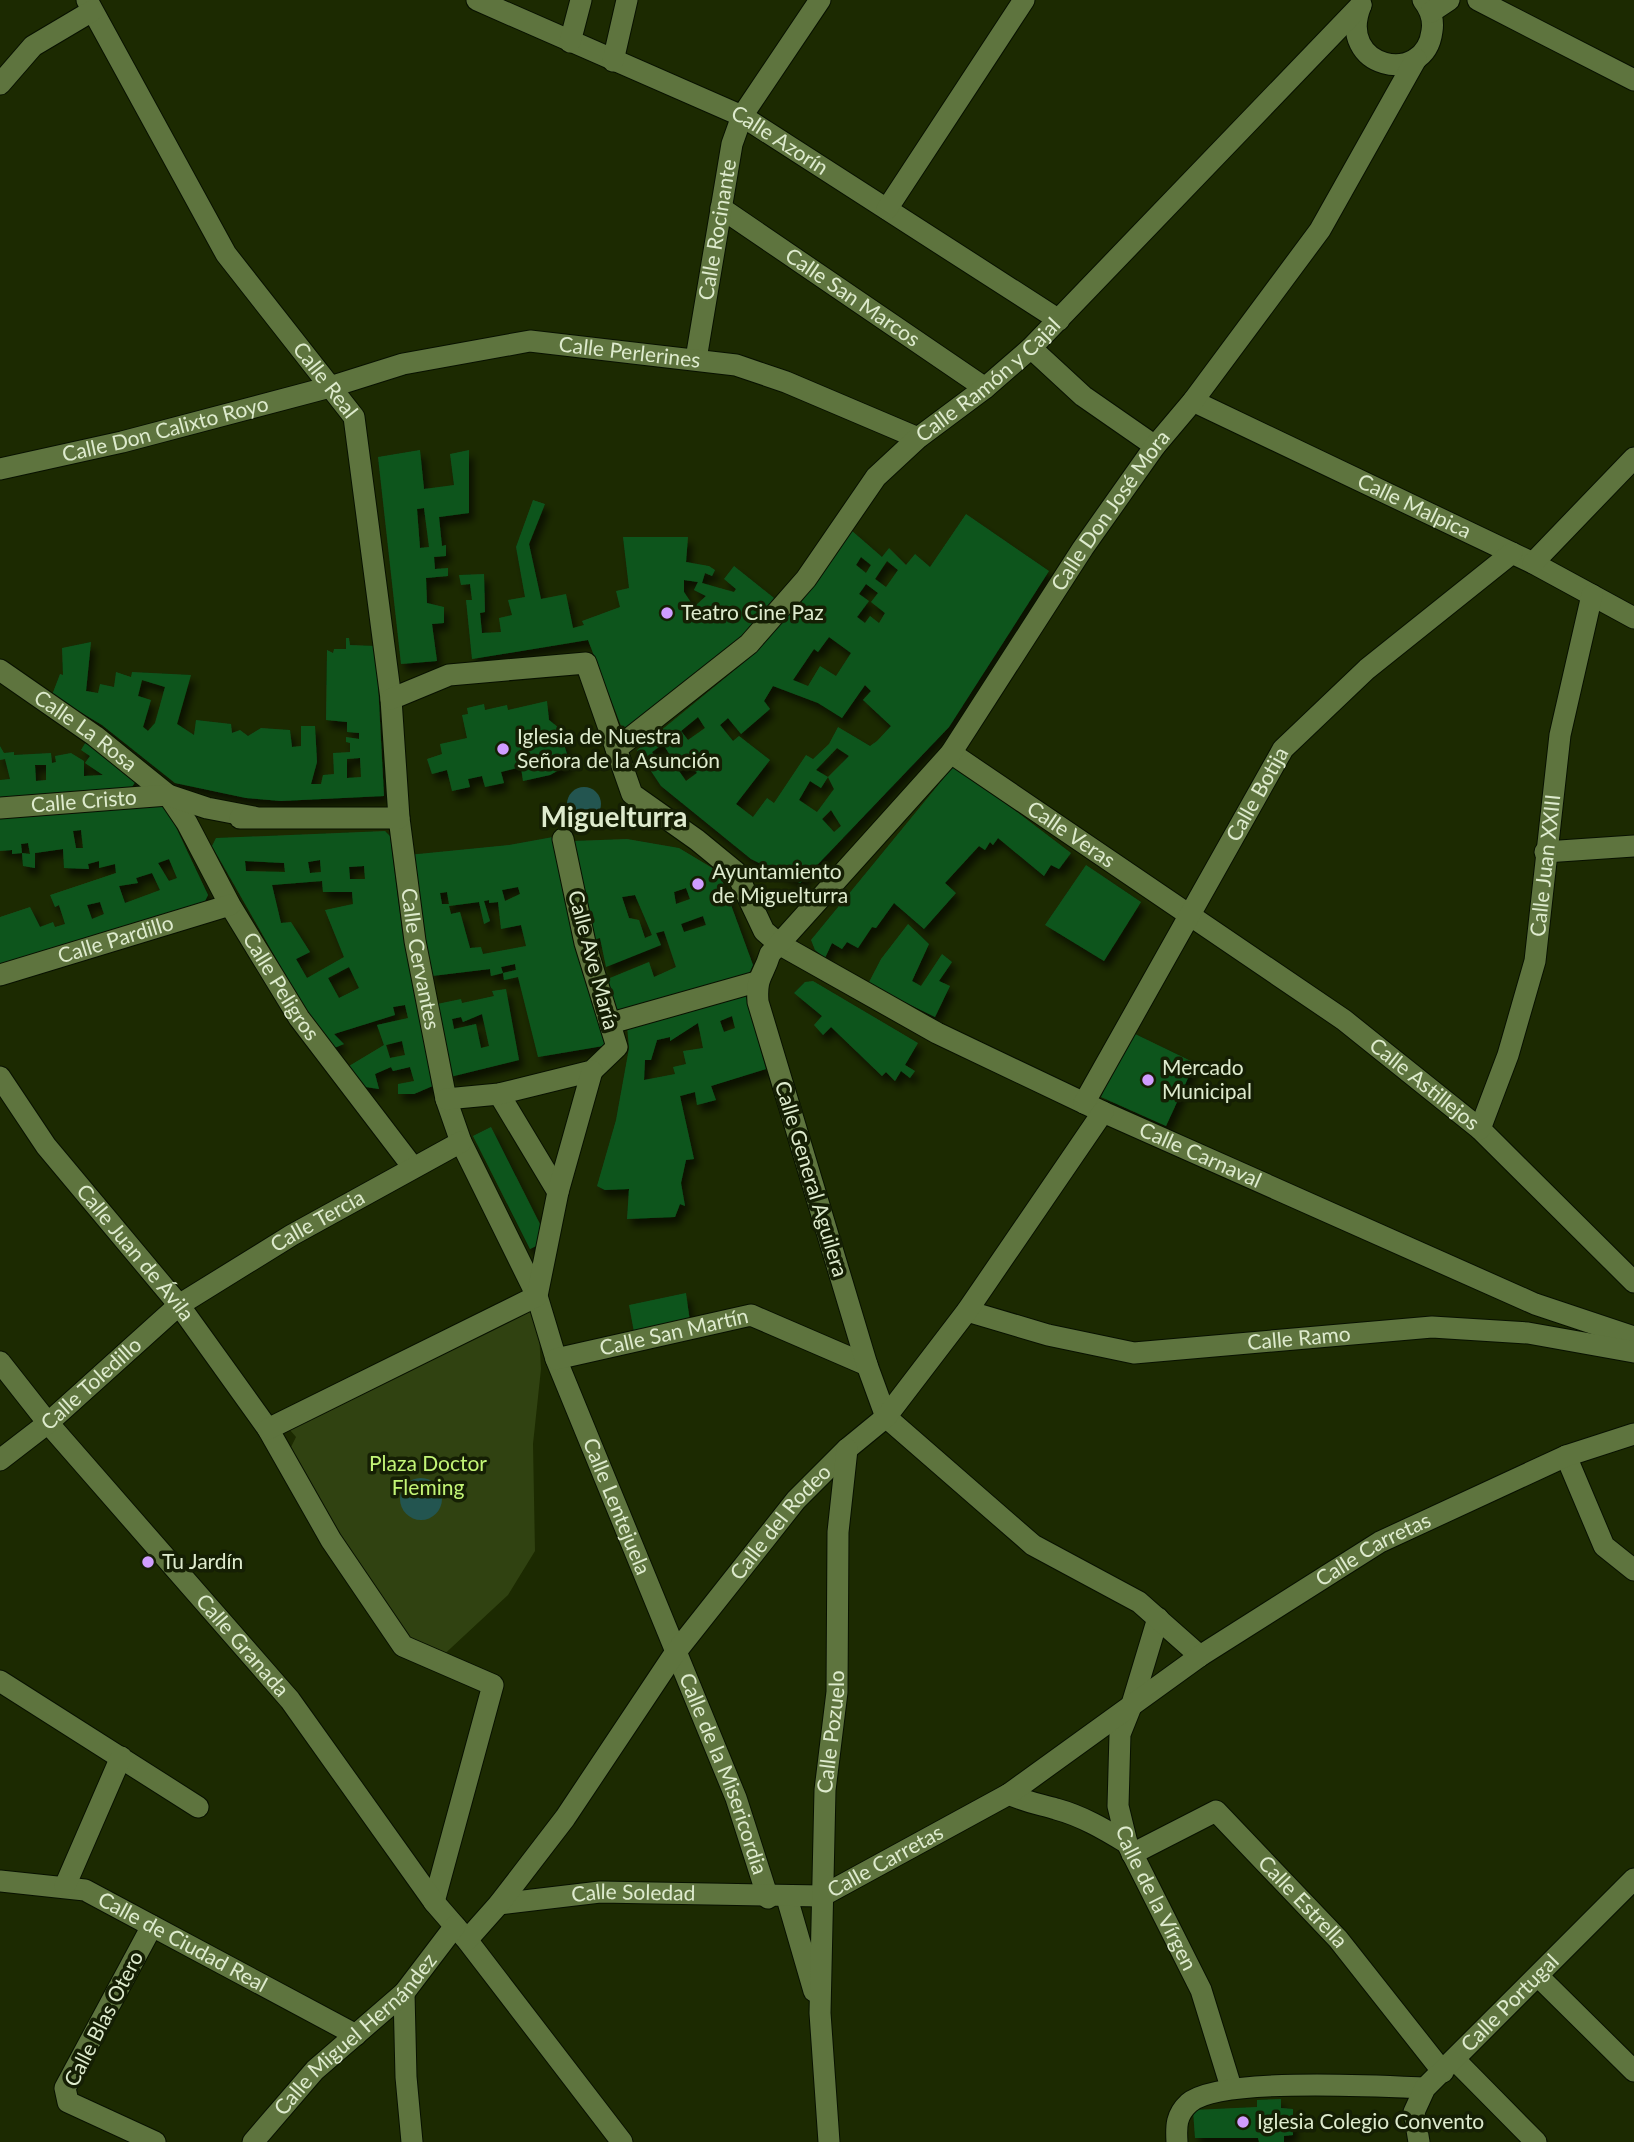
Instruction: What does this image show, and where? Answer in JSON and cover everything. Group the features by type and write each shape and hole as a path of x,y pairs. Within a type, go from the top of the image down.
{"street":[{"name":"Calle Azorín","path":"477,0 742,116 1059,320"},
{"path":"570,42 581,0"},
{"path":"613,61 627,0"},
{"name":"Calle Rocinante","path":"696,359 732,144 742,116 820,0"},
{"path":"887,209 1024,0"},
{"path":"1427,6 1449,0"},
{"path":"1478,0 1634,80"},
{"path":"1363,3 1355,31 1367,54 1391,65 1416,58"},
{"name":"Calle Ramón y Cajal","path":"616,749 749,644 806,579 876,477 918,438 985,388 1031,348 1204,164 1363,3"},
{"path":"0,84 33,46 89,5"},
{"name":"Calle Real","path":"89,5 226,254 354,417 391,699 399,818"},
{"name":"Calle Don José Mora","path":"779,944 951,753 1083,548 1155,446 1193,401 1321,230 1416,58 1432,38 1427,6"},
{"name":"Calle San Marcos","path":"721,208 985,388"},
{"name":"Calle Perlerines","path":"330,387 403,365 530,341 736,365 786,382 918,438"},
{"path":"1031,348 1083,396 1155,446"},
{"name":"Calle Don Calixto Royo","path":"0,469 122,442 330,387"},
{"name":"Calle Malpica","path":"1193,401 1533,563 1634,618"},
{"path":"1533,563 1634,458"},
{"name":"Calle Botija","path":"1084,1103 1283,749 1367,669 1512,553"},
{"name":"Calle Juan XXIII","path":"1480,1129 1508,1055 1535,961 1560,735 1592,595"},
{"path":"391,699 450,675 586,663 632,794 697,840 736,872 765,932 779,944 769,954 766,969 757,982 611,1023"},
{"name":"Calle La Rosa","path":"0,670 96,736 168,795"},
{"name":"Calle Veras","path":"951,753 1189,917"},
{"path":"168,795 207,808 254,817"},
{"name":"Calle Cristo","path":"0,808 168,795"},
{"name":"Calle Peligros","path":"168,795 187,823 230,905 299,1018 412,1166"},
{"path":"187,823 254,817 399,818"},
{"name":"Calle Cervantes","path":"399,818 415,941 446,1099 461,1142 537,1296"},
{"name":"Calle Ave María","path":"563,839 585,943 617,1047 592,1071"},
{"path":"1545,852 1634,846"},
{"name":"Calle Pardillo","path":"0,975 230,905"},
{"name":"Calle Astillejos","path":"1189,917 1344,1020 1480,1129 1634,1282"},
{"name":"Calle Carnaval","path":"779,944 937,1032 1103,1112 1535,1304 1634,1337"},
{"name":"Calle General Aguilera","path":"757,982 758,1002 867,1365 886,1417"},
{"path":"268,1429 537,1296 558,1192 592,1071 499,1094 446,1099"},
{"name":"Calle Juan de Ávila","path":"0,1077 46,1146 179,1305 268,1429 331,1540 402,1646 493,1685 434,1902"},
{"path":"499,1094 558,1192"},
{"name":"Calle del Rodeo","path":"461,1933 499,1904 565,1818 675,1653 796,1500 847,1449 886,1417 967,1311 1103,1112"},
{"name":"Calle Tercia","path":"179,1305 412,1166 461,1142"},
{"name":"Calle Lentejuela","path":"537,1296 556,1359 675,1653"},
{"path":"1528,1333 1535,1304"},
{"name":"Calle Toledillo","path":"0,1460 48,1423 179,1305"},
{"name":"Calle Ramo","path":"967,1311 1048,1335 1134,1353 1432,1327 1528,1333 1634,1352"},
{"name":"Calle San Martín","path":"556,1359 751,1315 867,1365"},
{"name":"Calle Granada","path":"0,1362 48,1423 290,1700 434,1902 461,1933 622,2142"},
{"path":"886,1417 1033,1545 1139,1602 1200,1656"},
{"name":"Calle Carretas","path":"777,1898 822,1896 1009,1794 1200,1656 1380,1542 1566,1456 1634,1434"},
{"name":"Calle Pozuelo","path":"829,2142 820,2013 822,1896 825,1790 837,1692 838,1532 847,1449"},
{"path":"1566,1456 1604,1546 1634,1570"},
{"path":"1132,1704 1158,1618"},
{"name":"Calle de la Misericordia","path":"675,1653 777,1898"},
{"path":"0,1681 198,1807"},
{"name":"Calle de la Vírgen","path":"1132,1704 1120,1734 1118,1806 1130,1849 1200,1990 1231,2087"},
{"path":"65,1886 121,1757"},
{"path":"1009,1794 1026,1803 1057,1809 1092,1822 1130,1849"},
{"name":"Calle Estrella","path":"1130,1849 1216,1811 1338,1939 1449,2066"},
{"name":"Calle de Ciudad Real","path":"0,1881 85,1890 356,2035"},
{"name":"Calle Portugal","path":"1425,2088 1631,1888"},
{"name":"Calle Soledad","path":"499,1904 600,1892 777,1898"},
{"name":"Calle Pozuelo","path":"777,1898 820,2013"},
{"name":"Calle Blas Otero","path":"152,1926 65,2088 68,2102 155,2142"},
{"name":"Calle Miguel Hernández","path":"253,2142 315,2070 404,1993 461,1933"},
{"path":"1538,1976 1634,2071"},
{"path":"404,1993 406,2077 412,2142"},
{"path":"1449,2066 1536,2142"},
{"path":"1177,2142 1176,2120 1191,2101 1231,2087 1425,2088 1414,2112 1419,2142"}],"green space":[{"name":"Plaza Doctor Fleming","path":"537,1296 541,1369 533,1444 535,1551 508,1595 437,1661 404,1638 293,1461 291,1447 296,1437 290,1430"}],"water":[{"path":"584,787 596,792 601,804 596,816 584,821 572,816 567,804 572,792"},
{"path":"421,1478 436,1484 442,1499 436,1514 421,1520 406,1514 400,1499 406,1484"}],"building":[{"path":"420,450 424,489 454,485 450,454 469,450 469,513 439,517 442,546 446,545 446,556 434,557 435,569 448,568 448,576 426,578 427,603 444,607 444,623 432,624 437,661 401,664 378,457","holes":["424,508 429,547 420,548 417,509"]},
{"path":"533,500 545,504 529,544 541,599 566,594 573,628 584,625 582,621 620,607 616,591 629,588 623,537 688,537 686,562 709,566 715,570 712,576 705,573 702,583 734,592 736,589 724,579 734,566 774,598 746,635 623,731 588,640 472,659 466,600 472,600 470,584 461,585 459,575 484,574 485,612 480,613 482,633 501,632 499,618 512,615 508,600 525,597 516,547","holes":["684,580 698,582 694,590 706,596 694,607 684,592"]},
{"path":"966,514 1049,571 949,727 800,883 751,859 661,786 637,750 747,660 803,600 851,530 882,557 889,548 906,565 915,554 930,567","holes":["861,557 871,565 866,573 856,565","887,561 898,570 886,587 875,579","866,584 878,593 871,602 885,613 879,623 870,616 865,623 857,617 869,601 859,594","829,637 851,653 836,676 820,666 808,686 793,680 814,649 818,652","865,685 871,691 863,700 891,726 870,746 838,727 829,744 813,759 806,755 774,803 767,798 753,817 736,804 770,760 739,736 733,741 720,725 728,718 741,734 770,709 764,701 773,686 818,703 842,718","698,717 705,728 688,740 681,731","663,744 670,755 659,763 652,752","837,748 849,756 828,777 816,770","692,767 697,773 686,781 679,771","828,777 834,789 817,812 799,800 810,781 821,788","831,810 841,826 834,832 822,819"]},
{"path":"346,638 349,638 350,645 376,646 384,796 281,801 246,798 175,783 102,725 52,695 60,674 63,675 62,648 91,642 86,691 98,693 100,684 114,687 116,672 131,677 132,672 191,675 177,724 194,735 196,720 231,724 232,733 240,730 248,736 261,728 290,730 292,747 301,746 301,726 315,726 317,762 311,784 321,784 323,775 334,774 333,753 350,752 350,743 346,742 346,737 359,739 359,733 347,732 347,722 326,720 327,650 333,653 334,649 346,649","holes":["142,680 165,687 155,723 148,731 143,727 151,700 138,696","360,758 361,777 347,778 347,759"]},
{"name":"Iglesia de Nuestra Señora de la Asunción","path":"547,701 549,720 559,728 570,764 550,775 523,781 521,767 501,772 504,783 485,787 482,776 468,779 470,787 452,791 447,770 432,774 427,759 442,754 440,744 467,738 462,715 468,714 467,708 484,704 485,710 507,705 508,710"},
{"path":"87,740 137,779 132,787 0,797 0,780 10,779 5,759 0,760 0,746 4,753 14,752 14,755 51,753 52,763 56,762 55,756 71,753 84,761 84,776 103,775 85,763 90,756 81,750","holes":["35,765 46,765 46,780 36,781"]},
{"path":"958,767 1071,853 1059,869 1051,865 1044,876 998,838 993,845 990,842 985,850 979,846 945,883 956,893 924,929 894,903 876,928 872,927 858,948 847,942 842,949 832,943 825,958 815,950 811,940 952,768"},
{"path":"165,804 208,895 204,903 0,968 0,917 30,907 40,927 53,922 55,927 65,924 59,905 55,907 50,895 116,873 115,864 99,868 99,861 88,864 89,869 64,868 63,849 35,853 35,868 23,866 22,853 0,851 0,814","holes":["81,830 83,848 76,848 73,831","28,843 30,854 22,853 21,844","169,859 177,878 169,881 158,863","152,873 160,890 125,903 119,886 138,883 136,878","100,902 104,914 92,919 87,905"]},
{"path":"385,831 390,836 402,930 435,1085 414,1094 398,1094 398,1084 414,1081 410,1067 393,1071 391,1067 375,1074 379,1089 359,1086 344,1069 384,1045 377,1025 408,1018 405,1005 393,1007 395,1015 334,1034 344,1044 327,1051 311,1018 278,969 281,967 212,846 216,838","holes":["320,860 321,872 310,873 308,862","245,861 284,863 285,872 246,871","364,866 365,879 350,879 349,867","322,881 323,892 352,892 353,904 325,910 344,957 307,978 296,959 310,952 291,922 281,923 272,885","349,967 359,988 339,998 328,978","402,1041 405,1055 390,1058 386,1045"]},
{"path":"553,837 571,927 609,1045 538,1057 518,977 504,980 503,973 491,976 490,969 432,976 408,855 509,845","holes":["518,887 520,894 505,901 502,890","447,892 449,904 442,904 440,893","484,901 498,902 501,929 521,925 526,946 483,954 481,947 470,948 460,912 451,914 449,906 479,902 484,924 490,921","515,964 516,970 503,973 501,967"]},
{"path":"627,839 679,848 719,872 753,965 749,974 622,1013 616,1009 605,980 649,962 654,977 676,967 664,931 656,933 661,945 606,967 600,938 593,940 573,841","holes":["686,888 690,899 676,904 674,892","635,895 652,935 645,938 639,920 629,918 622,897","703,916 706,925 684,932 681,924"]},
{"path":"1086,865 1141,902 1104,961 1045,925"},
{"path":"908,924 929,944 912,981 921,986 942,954 952,962 939,981 950,986 935,1017 868,984 881,959"},
{"path":"813,981 918,1043 905,1065 915,1071 910,1078 901,1071 895,1081 886,1072 882,1076 831,1027 823,1035 814,1025 822,1016 794,993 805,982"},
{"path":"506,989 519,1060 450,1077 437,1004 461,999 462,1003 494,996 492,991","holes":["482,1014 489,1046 481,1048 476,1024 454,1029 452,1019 461,1017 463,1022"]},
{"path":"744,990 766,1069 711,1086 716,1100 697,1105 695,1092 680,1096 694,1159 686,1160 681,1183 685,1206 680,1204 675,1217 627,1219 629,1189 605,1190 597,1186 616,1120 629,1048 627,1026","holes":["732,1016 735,1028 724,1032 720,1021","698,1023 703,1048 683,1051 686,1064 673,1067 675,1074 644,1080 645,1060 651,1060 657,1040 670,1037 670,1041"]},
{"name":"Mercado Municipal","path":"1131,1032 1195,1063 1166,1126 1101,1097"},
{"path":"491,1127 548,1240 530,1249 473,1136"},
{"path":"686,1293 690,1322 634,1332 629,1305"},
{"name":"Iglesia Colegio Convento","path":"1281,2099 1281,2108 1293,2109 1293,2135 1284,2136 1284,2142 1259,2142 1258,2138 1195,2138 1193,2110 1257,2107 1257,2100"}],"place":[{"name":"Teatro Cine Paz","path":"667,613"},
{"name":"Iglesia de Nuestra Señora de la Asunción","path":"503,749"},
{"name":"Ayuntamiento de Miguelturra","path":"698,884"},
{"name":"Mercado Municipal","path":"1148,1080"},
{"name":"Tu Jardín","path":"148,1562"},
{"name":"Iglesia Colegio Convento","path":"1243,2122"}],"district":[{"name":"Miguelturra","path":"614,817"}]}
